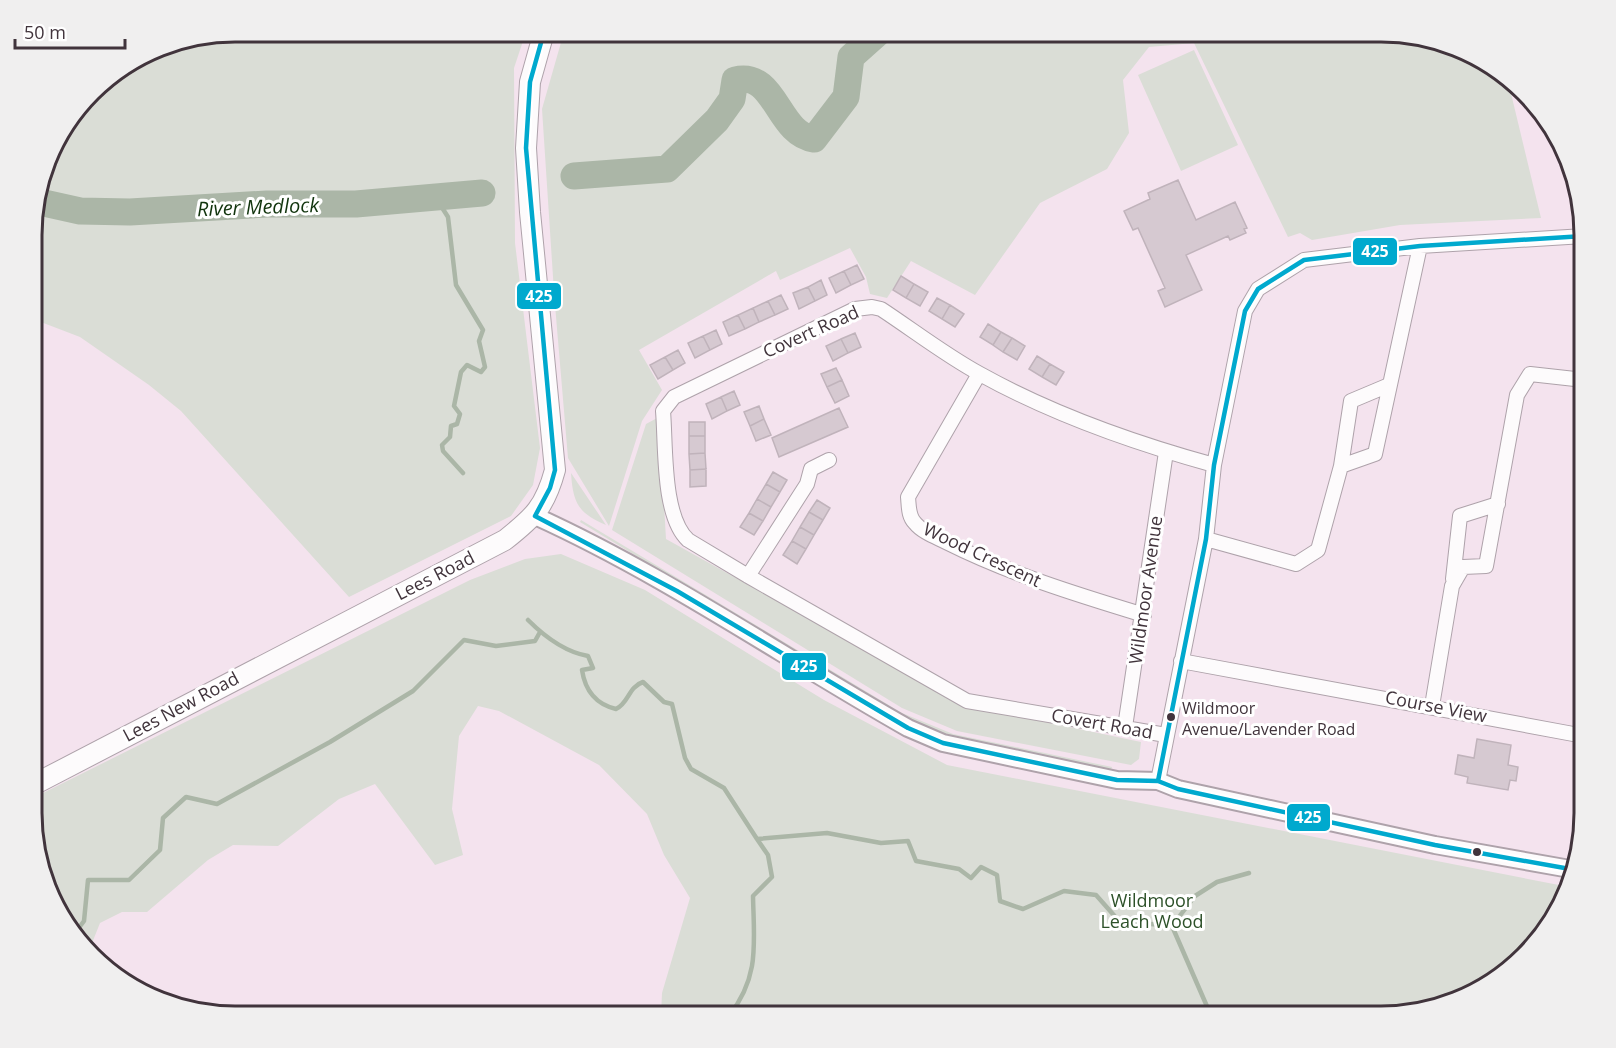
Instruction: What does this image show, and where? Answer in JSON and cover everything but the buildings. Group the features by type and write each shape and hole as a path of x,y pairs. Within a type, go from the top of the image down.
{"main road":[{"path":"535,516 550,488 555,470 531,224 526,148 530,82 541,42"},
{"name":"Lees Road","path":"330,629 505,540 535,516"},
{"name":"Lees New Road","path":"42,780 330,629"}],"street":[{"path":"1158,781 1206,538 1214,465 1245,311 1258,289 1304,260 1420,246 1574,237"},
{"path":"1341,466 1375,454 1420,246"},
{"name":"Covert Road","path":"1166,735 967,700 688,540 680,532 671,507 663,411 674,397 855,309 872,307 881,309 979,374 1050,407 1166,452 1214,465"},
{"name":"Wood Crescent","path":"979,374 908,497 909,513 915,523 966,551 1018,572 1036,582 1144,615"},
{"path":"1452,586 1463,567 1486,566 1517,395 1530,374 1574,379"},
{"path":"1206,538 1296,564 1318,550 1341,466 1351,401 1389,385"},
{"name":"Wildmoor Avenue","path":"1125,727 1144,615 1166,452"},
{"path":"748,576 807,484 811,469 829,460"},
{"path":"1432,706 1452,586 1460,516 1498,504"},
{"path":"535,516 578,535 908,728 943,743 1117,780 1158,781 1178,789 1436,845 1566,867"},
{"name":"Course View","path":"1181,661 1574,734"}],"green space":[{"path":"222,42 523,42 514,68 515,243 540,448 533,485 511,516 349,597 181,411 149,385 80,337 42,322 42,235 46,197 52,173 74,128 108,90 138,68 173,52"},
{"path":"561,42 1394,42 1443,52 1488,74 1511,92 1541,218 1400,225 1312,240 1300,233 1288,237 1194,43 1149,47 1123,80 1129,133 1107,169 1040,203 975,295 911,261 887,298 870,294 866,277 850,248 780,280 776,271 639,350 662,390 642,421 609,526 568,458 555,305 559,304 558,293 554,292 542,109"},
{"path":"1194,50 1238,145 1181,171 1138,75"},
{"path":"659,417 666,539 964,705 1141,742 1139,759 1131,765 957,731 902,708 612,530 646,424"},
{"path":"571,473 606,525 589,516 579,506 573,492"},
{"path":"581,520 902,713 953,734 1112,767 1111,770 952,737 901,716 580,522"},
{"name":"Wildmoor Leach Wood","path":"561,554 645,590 824,700 947,765 1560,885 1542,920 1526,940 1499,966 1478,980 1443,996 1394,1006 661,1006 662,993 690,898 664,855 647,814 599,765 499,711 478,706 459,736 452,809 463,855 435,865 375,784 339,799 278,846 233,845 208,860 147,912 122,912 100,923 92,942 82,931 68,910 52,875 44,838 42,794 470,580 525,559"}],"waterway":[{"name":"River Medlock","path":"574,176 667,169 717,120 732,99 735,80 749,79 759,84 792,126 802,135 814,139 846,97 851,57 868,42"},
{"name":"River Medlock","path":"45,203 80,211 130,212 267,204 356,204 482,193"},
{"path":"426,198 433,207 441,206 448,217 456,285 483,330 479,341 485,367 481,372 467,365 461,372 454,406 460,414 457,424 451,426 450,437 442,445 443,451 463,473"},
{"path":"528,620 555,642 571,651 588,656 593,668 582,670 583,677 592,695 602,704 616,709 624,703 634,687 643,682 664,702 672,704 685,758 691,769 724,788 757,839 827,833 881,843 908,841 916,861 959,869 971,878 981,867 997,875 1000,901 1023,909 1064,891 1096,895 1119,921 1172,926 1207,1006"},
{"path":"79,927 84,921 88,880 129,880 160,850 163,818 186,797 217,804 330,742 413,691 464,640 496,646 535,641 540,632"},
{"path":"736,1006 746,987 753,959 753,896 772,877 768,855 757,839"},
{"path":"1172,926 1195,896 1217,882 1249,873"}],"transit line":[{"name":"425","path":"541,42 530,82 526,148 555,470 550,488 535,516 677,591 908,728 943,743 1117,780 1158,781 1178,789 1435,845 1566,868"},
{"name":"425","path":"1158,781 1206,539 1214,465 1245,311 1258,289 1304,260 1420,246 1574,237"}],"place":[{"name":"Wildmoor Avenue/Lavender Road","path":"1171,717"}]}
